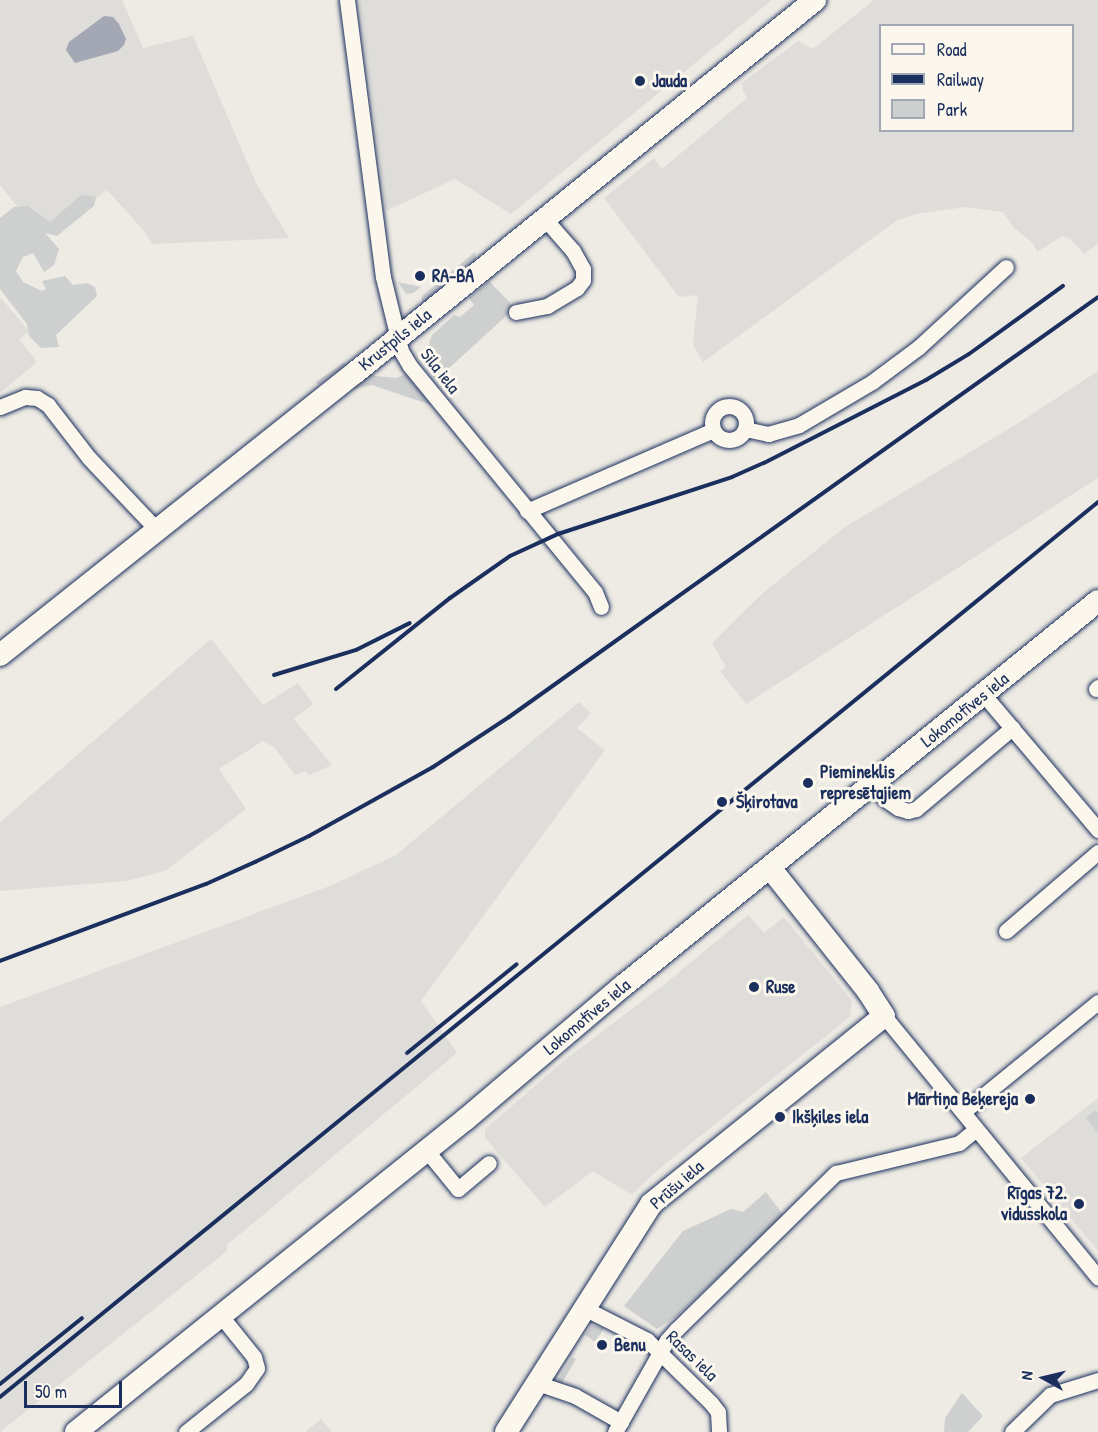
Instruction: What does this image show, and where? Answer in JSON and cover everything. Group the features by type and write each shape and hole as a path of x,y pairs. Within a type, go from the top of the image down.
{"street":[{"name":"Sila iela","path":"347,0 383,277 397,336 410,366 595,592 602,607"},
{"name":"Krustpils iela","path":"0,655 815,0"},
{"path":"516,312 547,306 577,288 583,280 583,269 573,251 545,219"},
{"path":"745,429 768,434 799,425 872,382 919,347 1006,267"},
{"path":"0,407 25,397 36,398 48,405 88,458 157,530"},
{"path":"729,406 742,412 746,420 745,429 742,434 732,440 720,439 712,430 711,424 716,412 729,406"},
{"path":"527,511 712,430"},
{"name":"Lokomotīves iela","path":"76,1432 426,1151 1098,601"},
{"path":"984,695 1098,830"},
{"path":"873,784 885,799 898,808 908,811 916,809 1012,728"},
{"path":"1006,931 1098,852"},
{"path":"770,868 868,991 884,1017 1098,1277"},
{"path":"963,1112 1098,1002"},
{"name":"Prūšu iela","path":"506,1432 651,1204 884,1017"},
{"path":"537,1383 574,1396 618,1427 660,1353 677,1329 836,1173 960,1143 976,1129"},
{"path":"426,1151 458,1189 489,1163"},
{"name":"Rasas iela","path":"584,1308 647,1340 711,1403 718,1412 719,1432"},
{"path":"186,1432 246,1384 257,1368 254,1357 221,1316"},
{"path":"1012,1432 1050,1395 1098,1380"}],"shaded area":[{"path":"0,0 122,0 143,48 193,36 256,183 289,238 152,244 145,232 107,190 61,225 28,220 0,185"},
{"name":"Jauda","path":"359,0 772,0 511,214 455,179 386,211"},
{"path":"874,0 1098,0 1098,244 1084,254 1070,239 1062,236 1037,252 1033,243 1014,228 1003,212 966,207 915,214 896,221 703,362 693,345 698,295 679,297 604,198 654,158 662,169 747,98 742,83 798,41 813,49"},
{"path":"104,16 113,17 119,24 126,39 124,45 118,51 75,63 66,50 69,42"},
{"path":"0,297 29,331 19,339 37,362 0,393"},
{"path":"1098,371 1098,478 746,704 720,671 726,667 712,643 763,593 845,527 1012,427"},
{"path":"211,639 263,705 298,683 313,704 294,719 332,765 309,775 305,771 295,775 274,747 263,741 219,769 246,809 165,871 126,881 0,891 0,822"},
{"path":"579,702 591,713 577,728 605,750 421,1001 457,1053 227,1245 227,1251 0,1432 0,1007 330,886 396,855"},
{"path":"748,915 764,933 784,917 852,1001 850,1017 660,1168 632,1195 593,1171 545,1207 485,1138 485,1129 565,1060 666,983"},
{"name":"Rīgas 72. vidusskola","path":"1098,1098 1098,1251 1021,1158"},
{"path":"321,1419 332,1432 305,1432"}],"green space":[{"path":"81,195 96,197 94,206 57,236 45,233 59,249 54,265 44,272 33,253 23,257 16,271 23,282 42,291 46,289 42,281 65,276 73,285 87,283 95,287 97,296 56,335 59,347 41,348 29,336 27,324 0,289 0,218 14,207 28,206 50,222"},
{"path":"475,252 476,263 422,302 422,296"},
{"path":"489,281 515,308 436,380 427,369 424,359 432,335 454,315 460,317 474,305 469,298"},
{"path":"398,282 421,287 413,293 406,294"},
{"path":"344,362 347,366 318,385 316,382"},
{"path":"368,372 375,376 397,378 405,374 434,406 372,385 345,391"},
{"path":"1095,1110 1098,1114 1098,1133 1086,1118"},
{"path":"766,1192 784,1216 677,1316 657,1329 624,1306 683,1231 731,1209 743,1212"},
{"path":"592,1325 604,1328 595,1342 585,1335"},
{"path":"572,1357 576,1359 561,1385 554,1386"},
{"path":"962,1393 983,1416 968,1432 944,1432 945,1418"}],"railway":[{"path":"336,689 450,598 510,556 558,534 732,477 764,463 926,380 969,354 1063,286"},
{"path":"0,961 206,884 309,836 433,767 509,717 1098,297"},
{"path":"0,1397 1098,502"},
{"path":"274,675 356,650 410,623"},
{"path":"407,1053 517,964"},
{"path":"0,1384 82,1318"}],"place":[{"name":"Jauda","path":"640,81"},
{"name":"RA-BA","path":"420,276"},
{"name":"Piemineklis represētajiem","path":"808,783"},
{"name":"Šķirotava","path":"722,802"},
{"name":"Ruse","path":"754,987"},
{"name":"Mārtiņa Beķereja","path":"1030,1099"},
{"name":"Ikšķiles iela","path":"780,1117"},
{"name":"Rīgas 72. vidusskola","path":"1079,1204"},
{"name":"Benu","path":"602,1345"}]}
